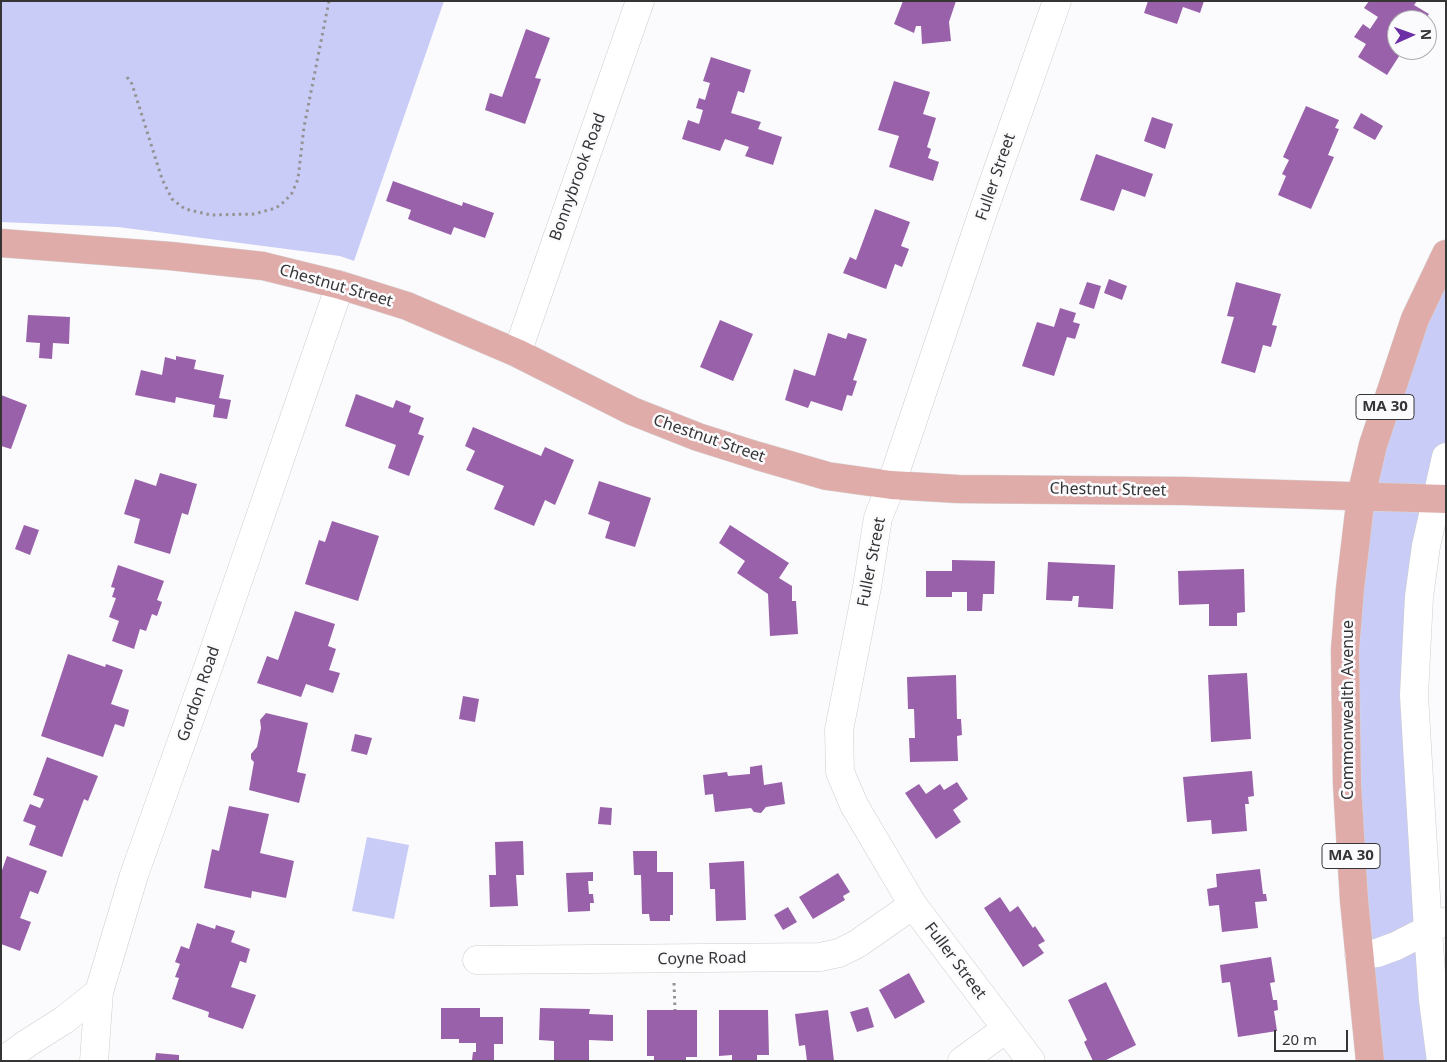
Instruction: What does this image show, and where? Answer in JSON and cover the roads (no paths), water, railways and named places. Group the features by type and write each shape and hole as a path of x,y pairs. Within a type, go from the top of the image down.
{"main road":[{"name":"Chestnut Street","path":"1,243 170,256 263,266 340,285 407,306 517,353 632,411 698,437 828,476 891,485 958,489 1185,491 1441,499"},
{"name":"Commonwealth Avenue","path":"1370,1061 1359,955 1347,784 1345,650 1361,496 1373,445 1404,350 1419,311 1446,254"}],"street":[{"name":"Bonnybrook Road","path":"517,353 640,1"},
{"name":"Fuller Street","path":"1031,1061 913,905 854,805 840,772 839,730 866,596 878,518 1057,1"},
{"name":"Gordon Road","path":"94,1061 99,992 134,875 210,662 340,285"},
{"path":"1441,1061 1433,1000 1437,926 1414,695 1419,597 1426,546 1441,499 1446,457"},
{"name":"Coyne Road","path":"477,960 820,957 839,953 857,944 913,905"},
{"path":"1359,955 1377,953 1396,946 1437,926"},
{"path":"3,1061 64,1020 99,992"},
{"path":"962,1061 1006,1029"}]}
